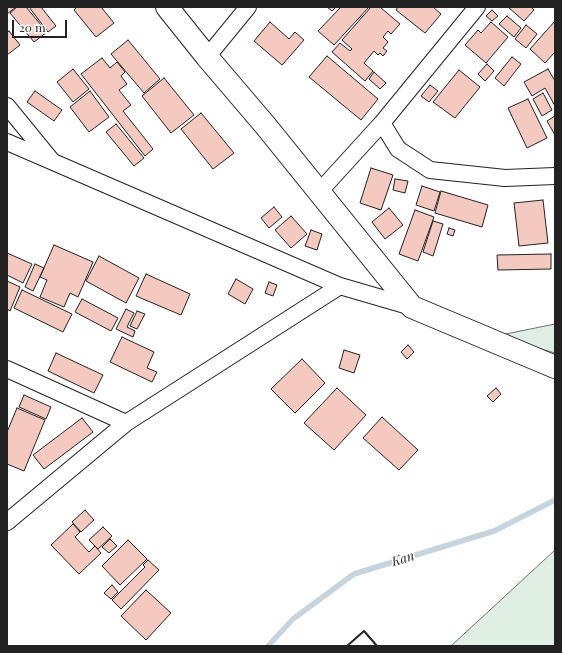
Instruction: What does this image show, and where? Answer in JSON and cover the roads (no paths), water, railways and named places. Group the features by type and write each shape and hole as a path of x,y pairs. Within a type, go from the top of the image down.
{"street":[{"path":"167,7 265,125 412,307"},
{"path":"207,57 248,7"},
{"path":"319,192 382,123 477,7"},
{"path":"7,106 54,163"},
{"path":"382,123 398,149 430,170 505,178 555,176"},
{"path":"7,142 340,286 412,307 555,367"},
{"path":"7,522 126,423 340,286"},
{"path":"7,368 126,423"}],"waterway":[{"name":"Kan","path":"268,646 293,619 354,574 494,531 555,500"}]}
